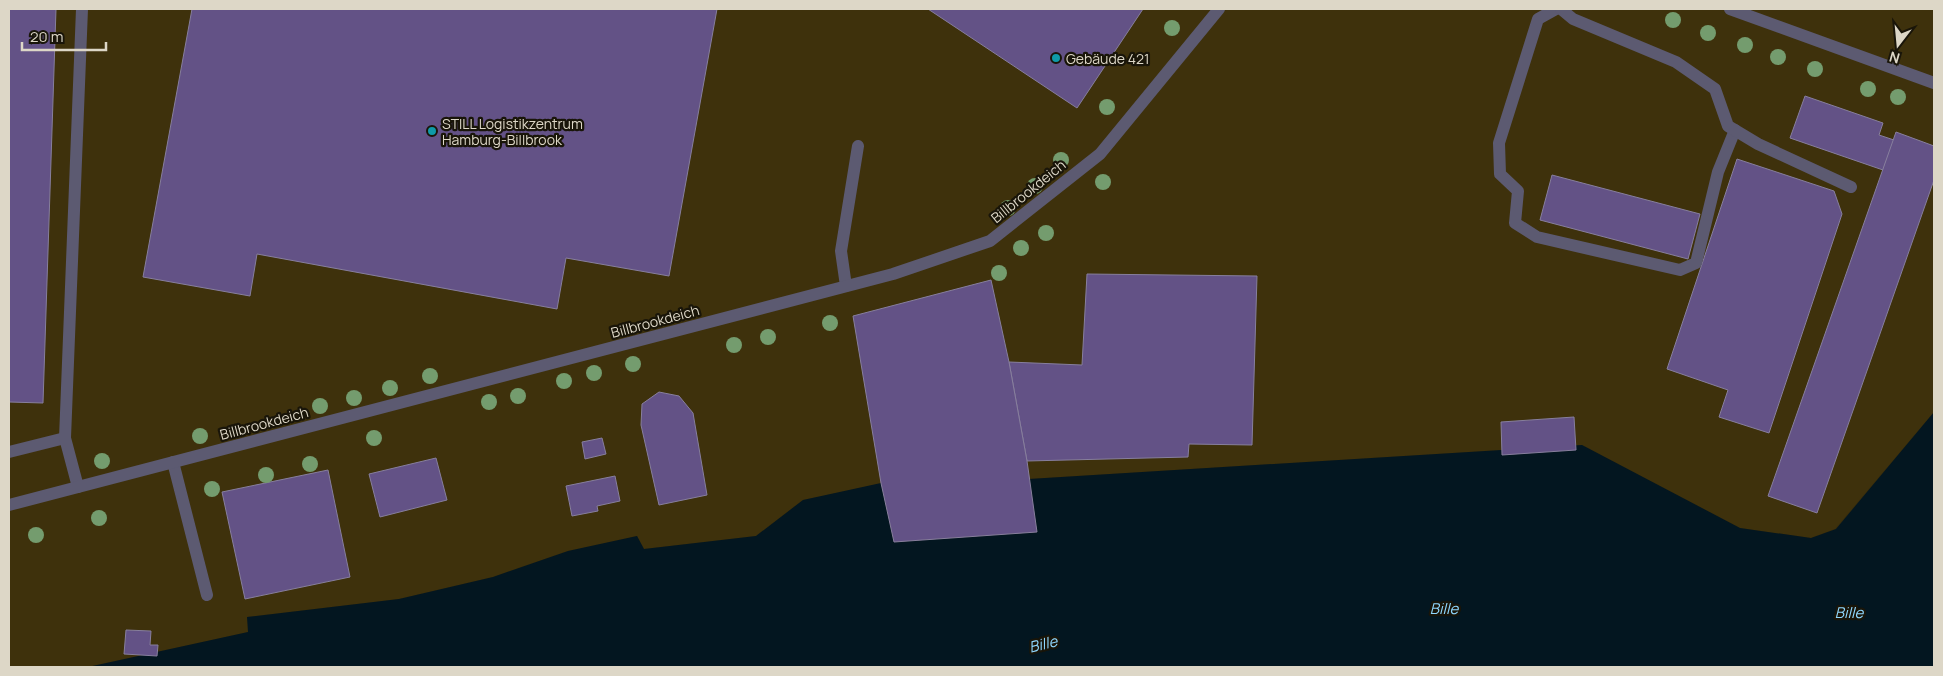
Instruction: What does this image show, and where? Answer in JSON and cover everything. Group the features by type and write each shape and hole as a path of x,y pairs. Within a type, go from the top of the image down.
{"street":[{"path":"78,487 65,438 82,9"},
{"name":"Billbrookdeich","path":"9,505 892,274 990,241 1100,154 1219,9"},
{"path":"1556,9 1538,18 1499,143 1500,174 1518,191 1515,223 1537,237 1680,270 1696,263 1718,172 1735,130"},
{"path":"1561,9 1573,20 1676,62 1715,89 1728,126 1758,144 1851,188"},
{"path":"1730,9 1934,83"},
{"path":"846,286 840,251 858,146"},
{"path":"9,452 65,438"},
{"path":"173,462 207,596"}],"shaded area":[{"path":"9,9 1934,9 1934,412 1835,529 1811,538 1740,528 1582,445 1029,479 1037,532 894,542 881,484 803,500 756,536 644,549 637,536 568,551 493,577 399,599 248,617 249,632 88,667 9,667"}],"water":[{"name":"Bille","path":"1934,412 1934,667 88,667 248,632 247,617 399,599 493,577 568,551 637,536 644,549 756,536 803,500 881,483 894,542 1037,532 1029,479 1582,445 1740,528 1811,538 1836,529"}],"building":[{"path":"9,9 56,9 43,403 9,402"},
{"name":"STILL Logistikzentrum Hamburg-Billbrook","path":"192,9 717,9 669,276 566,258 557,309 257,254 250,296 143,277"},
{"name":"Gebäude 421","path":"928,9 1143,9 1077,108"},
{"path":"1805,96 1883,123 1879,135 1894,140 1883,170 1790,138"},
{"path":"1896,132 1934,146 1934,180 1817,513 1768,496"},
{"path":"1737,159 1834,191 1842,214 1769,433 1719,417 1728,390 1667,369"},
{"path":"1552,175 1700,214 1688,259 1540,220"},
{"path":"1087,274 1257,276 1252,445 1189,444 1188,457 1027,461 1009,362 1082,365"},
{"path":"991,280 1009,362 1027,461 1037,532 894,542 881,483 853,316"},
{"path":"659,392 679,396 693,413 707,495 659,505 641,425 642,404"},
{"path":"1574,417 1576,450 1502,455 1501,422"},
{"path":"602,438 606,454 585,459 582,442"},
{"path":"436,458 447,500 380,517 369,474"},
{"path":"328,470 350,577 245,599 222,492"},
{"path":"615,476 620,501 597,506 598,511 572,516 566,486"},
{"path":"126,630 151,631 150,645 158,645 157,656 124,654"}],"place":[{"name":"Gebäude 421","path":"1056,58"},
{"name":"STILL Logistikzentrum Hamburg-Billbrook","path":"432,131"}]}
